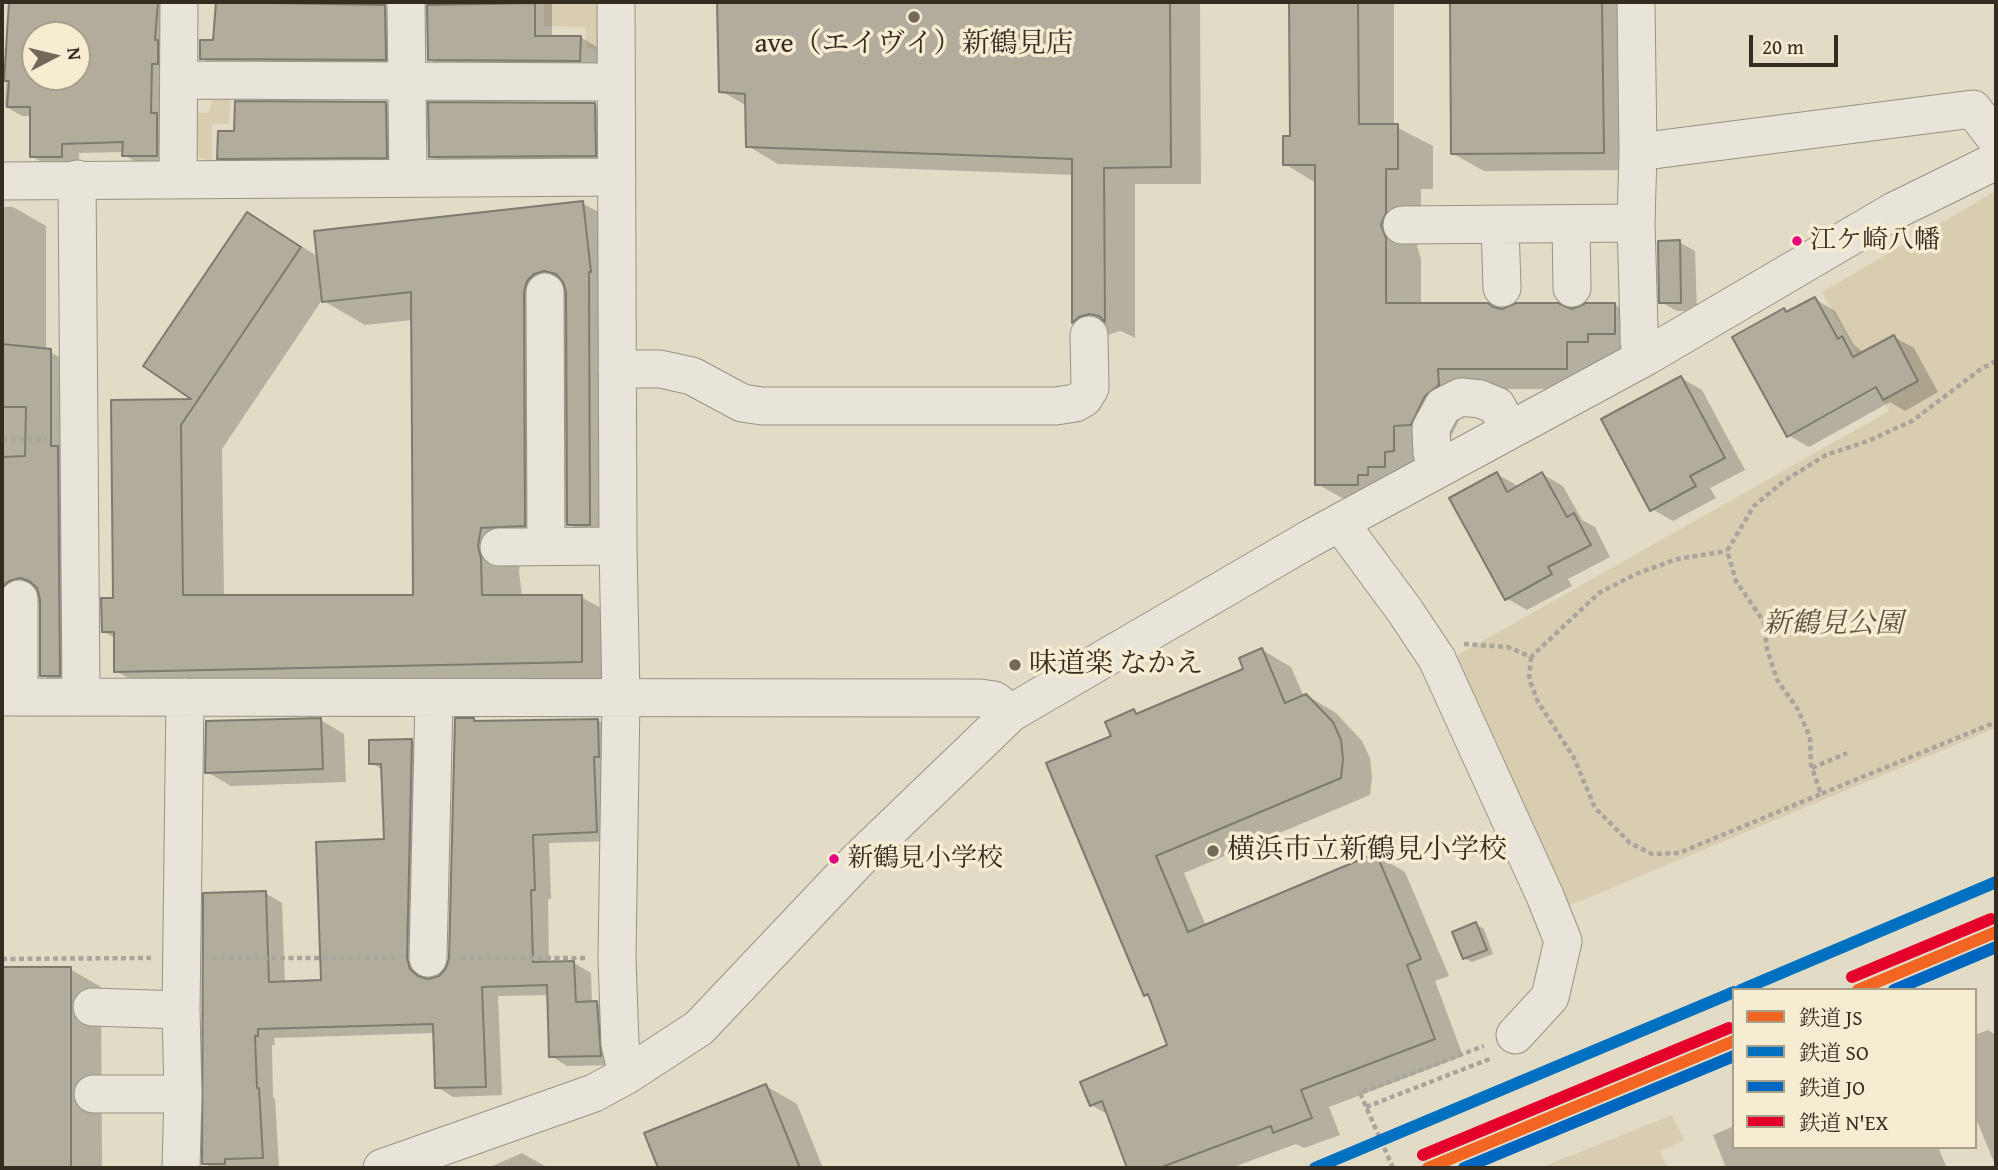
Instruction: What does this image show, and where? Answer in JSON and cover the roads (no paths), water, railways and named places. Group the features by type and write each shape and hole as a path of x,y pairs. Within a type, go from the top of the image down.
{"street":[{"path":"178,179 179,2"},
{"path":"406,2 408,178"},
{"path":"616,2 621,698 617,958 620,1044 627,1075"},
{"path":"1636,2 1639,342 1647,356"},
{"path":"179,80 617,82"},
{"path":"1638,152 1664,151 1973,109 1996,139"},
{"path":"382,1168 594,1093 699,1028 858,860 1011,713 1340,523 1647,356 1894,211 1996,161"},
{"path":"2,181 617,177"},
{"path":"77,179 81,696"},
{"path":"1402,225 1636,223"},
{"path":"1500,225 1502,288"},
{"path":"1571,225 1572,288"},
{"path":"545,292 546,546"},
{"path":"617,369 660,369 692,376 742,403 762,406 820,399 1034,399 1075,403 1084,398 1090,388 1089,335"},
{"path":"1437,469 1432,453 1431,428 1443,406 1461,397 1480,399 1497,406 1509,430"},
{"path":"1340,523 1437,659 1563,941 1550,997 1516,1035"},
{"path":"499,547 618,546"},
{"path":"19,598 10,696 434,699 980,698 995,700 1011,713"},
{"path":"181,1168 185,697"},
{"path":"428,958 434,699"},
{"path":"92,1007 181,1010"},
{"path":"93,1094 183,1094"}],"rail line":[{"name":"SO","path":"1746,988 1996,882"},
{"name":"N'EX","path":"1852,977 1991,919"},
{"name":"JS","path":"1863,988 1996,932"},
{"name":"JO","path":"1899,988 1996,947"},
{"name":"SO","path":"1315,1168 1732,993"},
{"name":"N'EX","path":"1423,1155 1729,1028"},
{"name":"JS","path":"1428,1168 1732,1042"},
{"name":"JO","path":"1464,1168 1732,1057"}],"place":[{"name":"ave（エイヴイ）新鶴見店","path":"914,17"},
{"name":"江ケ崎八幡","path":"1797,241"},
{"name":"味道楽 なかえ","path":"1015,665"},
{"name":"横浜市立新鶴見小学校","path":"1213,851"},
{"name":"新鶴見小学校","path":"834,859"}],"park label":[{"name":"新鶴見公園","path":"1833,625"}]}
